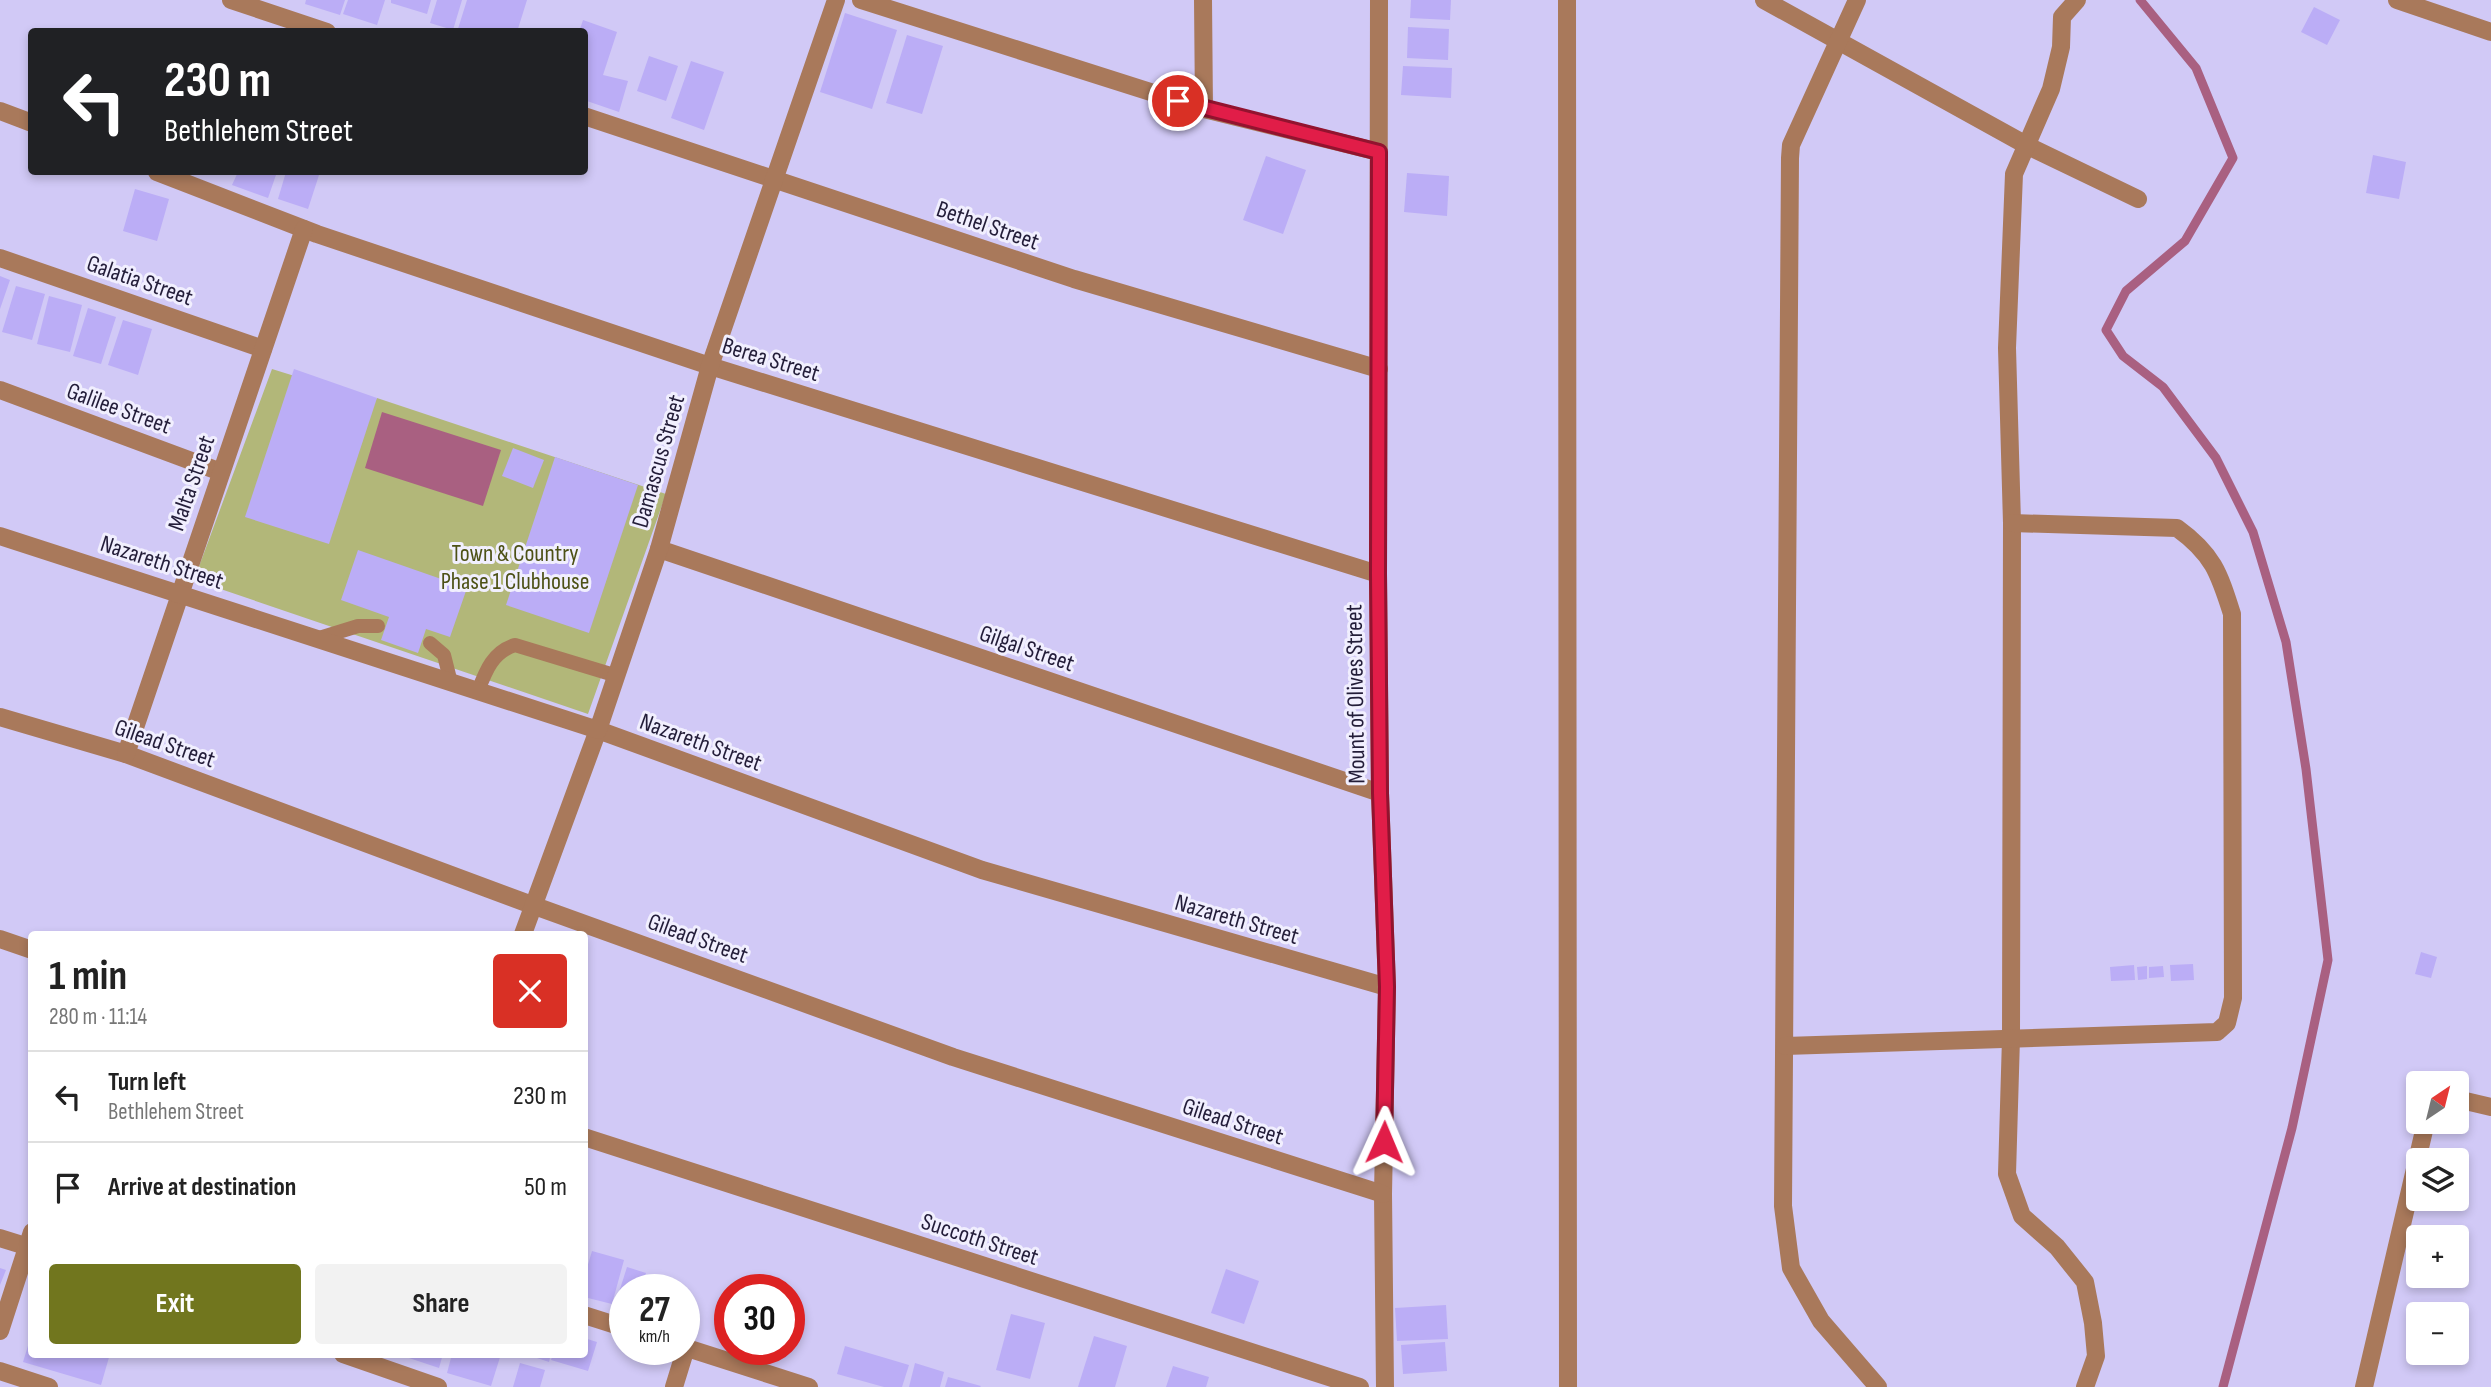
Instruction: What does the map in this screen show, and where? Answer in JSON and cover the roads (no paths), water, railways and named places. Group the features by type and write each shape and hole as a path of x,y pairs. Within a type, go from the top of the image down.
{"street":[{"path":"231,0 315,28"},
{"name":"Damascus Street","path":"524,931 598,730 614,675 659,549 710,366 836,0"},
{"path":"861,0 1204,109 1379,152"},
{"path":"1203,0 1204,109"},
{"name":"Mount of Olives Street","path":"1379,0 1378,574 1380,793 1387,987 1383,1194 1385,1387"},
{"path":"1567,0 1568,1387"},
{"path":"1764,0 2028,146 2138,199"},
{"path":"1857,0 1791,145 1790,158 1783,1206 1791,1268 1821,1321 1878,1387"},
{"path":"2077,0 2060,8 2061,47 2051,89 2014,174 2007,348 2012,523 2011,1038 2007,1174 2022,1216 2057,1247 2085,1282 2096,1356 2085,1387"},
{"path":"2397,0 2491,32"},
{"path":"0,111 28,122"},
{"name":"Bethel Street","path":"588,117 1074,279 1379,369"},
{"name":"Berea Street","path":"165,175 304,229 710,366 1378,574"},
{"name":"Malta Street","path":"126,754 304,229"},
{"name":"Galatia Street","path":"0,258 264,349"},
{"name":"Galilee Street","path":"0,390 221,472"},
{"path":"1785,1046 2217,1031 2227,1023 2233,998 2232,614 2211,559 2177,527 2012,523"},
{"name":"Nazareth Street","path":"0,536 598,730 982,870 1387,987"},
{"name":"Gilgal Street","path":"659,549 1380,793"},
{"name":"Gilead Street","path":"0,717 126,754 532,905 953,1057 1383,1194"},
{"path":"0,939 28,949"},
{"path":"2469,1102 2491,1107"},
{"path":"2364,1387 2423,1134"},
{"name":"Succoth Street","path":"588,1138 1360,1387"},
{"path":"0,1238 28,1242"},
{"path":"0,1331 28,1248"},
{"path":"588,1316 609,1323"},
{"path":"700,1353 809,1387"},
{"path":"355,1358 438,1387"},
{"path":"674,1387 680,1365"},
{"path":"0,1371 49,1387"}],"lane":[{"path":"316,639 358,626 378,626"},
{"path":"430,643 444,655 451,683"},
{"path":"478,691 487,667 499,653 515,645 614,675"}],"waterway":[{"path":"2140,0 2196,68 2233,158 2185,241 2126,291 2106,330 2123,356 2163,387 2216,458 2253,532 2286,642 2306,769 2328,960 2292,1128 2223,1387"}],"park label":[{"name":"Town & Country Phase 1 Clubhouse","path":"515,567"}]}
